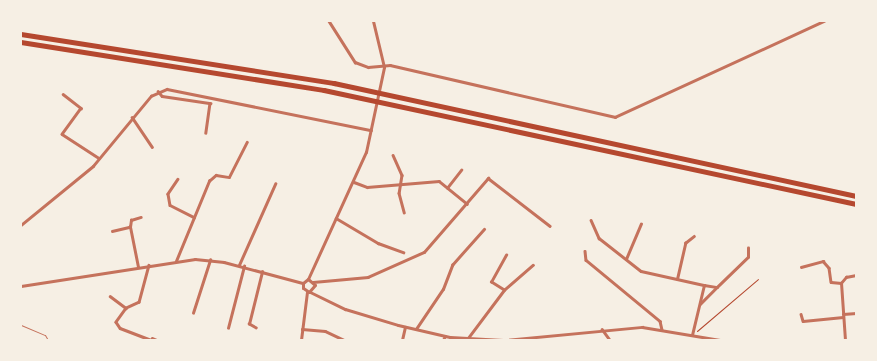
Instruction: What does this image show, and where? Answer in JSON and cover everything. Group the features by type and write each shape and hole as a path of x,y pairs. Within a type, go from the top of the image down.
{"highway":[{"path":"21,34 334,83 856,196"},
{"path":"21,42 324,90 856,204"}],"street":[{"path":"329,21 355,62 368,67 384,67 390,65 620,117 824,21"},
{"path":"303,283 308,280 354,182 371,130 384,67 373,21"},
{"path":"21,225 99,158 132,118 158,91 167,89 371,130"},
{"path":"158,91 162,96 210,103 206,133"},
{"path":"63,94 81,108 62,134 99,158"},
{"path":"132,118 152,147"},
{"path":"176,261 209,181 216,174 229,177 247,142"},
{"path":"393,155 402,174 400,185 404,212"},
{"path":"447,188 461,170"},
{"path":"308,280 313,282 368,277 400,265 424,252 488,178 550,226"},
{"path":"178,179 168,194 170,205 194,217"},
{"path":"354,182 367,187 400,185 427,180 439,181 467,204"},
{"path":"239,265 275,184"},
{"path":"138,267 130,227 131,220 141,217"},
{"path":"336,218 378,243 403,252"},
{"path":"591,220 599,238 641,271 717,287"},
{"path":"626,259 641,224"},
{"path":"112,231 130,227"},
{"path":"416,329 443,289 452,266 484,229"},
{"path":"677,279 685,243 694,236"},
{"path":"699,304 748,257 748,248"},
{"path":"584,251 586,260 660,321 662,330"},
{"path":"504,290 491,282 506,255"},
{"path":"193,314 210,260"},
{"path":"21,286 176,261 210,260 244,266 303,283 309,292 344,309 405,327 445,336 503,340"},
{"path":"801,267 823,261 829,268 831,282 840,283 856,275"},
{"path":"149,265 138,302 126,308 117,325 157,340"},
{"path":"468,338 504,290 533,265"},
{"path":"228,328 244,266"},
{"path":"256,328 249,324 262,272"},
{"path":"301,340 309,292 313,282"},
{"path":"840,283 845,340"},
{"path":"692,335 704,285"},
{"path":"110,296 126,308"},
{"path":"800,314 803,321 856,313"},
{"path":"506,340 542,339 602,329 642,326 720,340"},
{"path":"402,340 405,327"},
{"path":"302,329 325,330 344,340"},
{"path":"602,329 610,340"},
{"path":"444,340 445,336"}],"lane":[{"path":"21,325 45,335 48,340"}],"path":[{"path":"694,330 697,331 758,279"}]}
